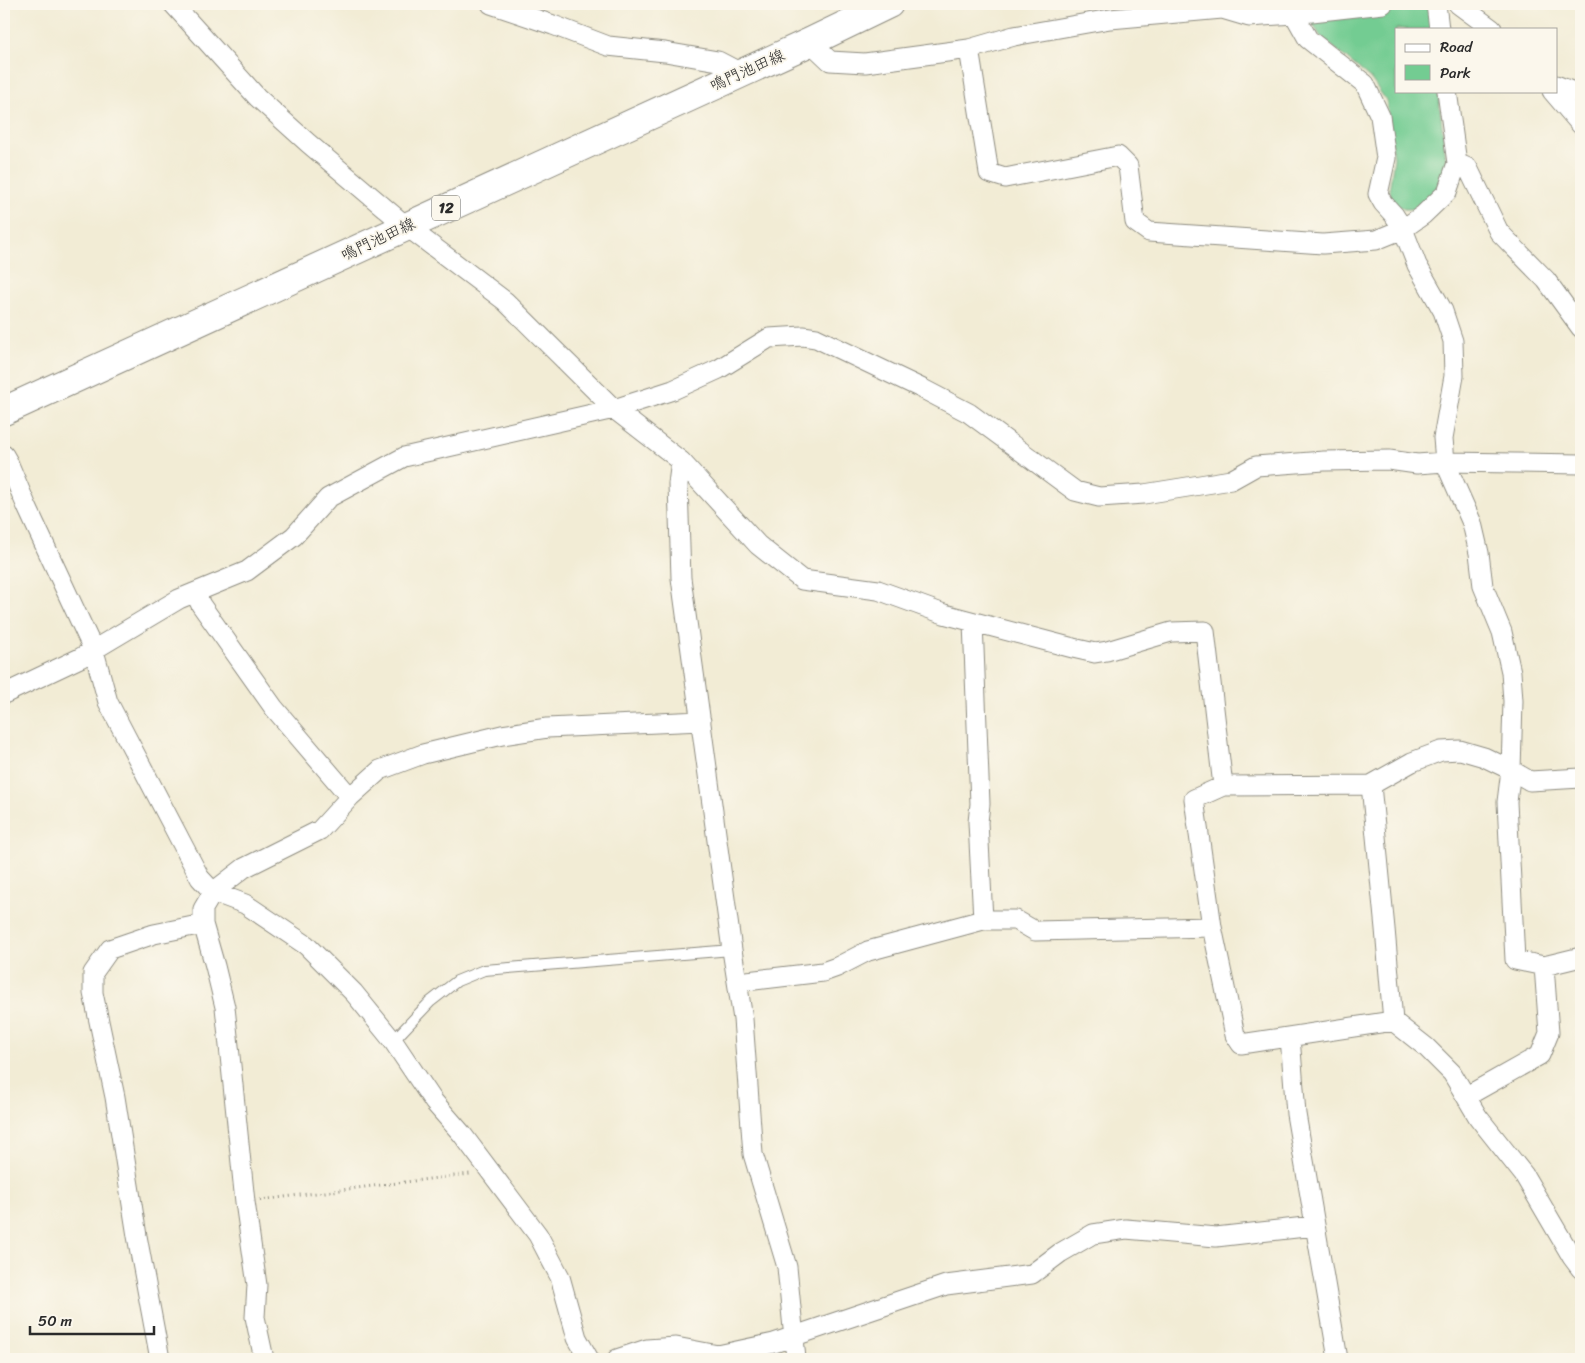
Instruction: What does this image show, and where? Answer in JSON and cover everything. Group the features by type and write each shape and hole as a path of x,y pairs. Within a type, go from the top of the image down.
{"main road":[{"name":"鳴門池田線","path":"4,411 810,42 889,4"}],"street":[{"path":"173,4 257,97 406,226 505,301 614,409 681,461 758,546 802,580 878,590 944,614 1095,653 1107,652 1171,632 1205,631 1223,786"},
{"path":"492,4 608,46 665,52 718,61 741,73"},
{"path":"810,42 830,61 865,63 969,49 1014,36 1110,19 1222,6 1249,16 1294,14 1383,4"},
{"path":"1436,4 1439,28"},
{"path":"1458,4 1491,28"},
{"path":"1294,14 1308,39 1366,84 1380,116 1386,158 1378,186 1378,194 1403,229 1417,265 1443,311 1453,342 1454,376 1443,438 1445,462 1472,523 1479,553 1483,586 1502,632 1511,672 1513,701 1511,770 1507,802 1515,960 1544,966 1581,957"},
{"path":"969,49 989,172 1005,178 1118,156 1128,166 1134,222 1149,232 1323,244 1376,240 1403,229 1423,215 1447,192 1457,163 1447,92"},
{"path":"1558,86 1574,92 1581,92"},
{"path":"1553,92 1581,125"},
{"path":"1457,163 1468,168 1499,232 1546,280 1581,328"},
{"path":"4,694 94,650 179,600 246,571 294,536 328,498 404,457 614,409 673,390 719,369 769,338 803,336 816,338 923,389 969,413 1075,491 1099,497 1144,494 1231,480 1256,466 1388,460 1417,464 1445,462 1581,464"},
{"path":"4,455 94,650 108,702 200,878 213,892 245,904 306,945 354,993 393,1041 434,1102 462,1134 538,1235 560,1277 577,1338 589,1359"},
{"path":"681,461 678,484 681,578 691,661 743,1019 753,1154 787,1267 796,1359"},
{"path":"195,593 201,605 274,708 350,797"},
{"path":"973,622 980,804 978,822 983,920"},
{"path":"264,1359 255,1317 257,1284 245,1202 225,1007 203,924 203,909 213,892 244,868 320,830 350,797 380,770 423,754 502,735 547,728 701,721"},
{"path":"1581,778 1530,781 1484,757 1460,750 1441,751 1412,762 1371,785 1223,786 1194,799 1212,927 1235,1035 1241,1044 1392,1021 1426,1047 1452,1073 1478,1117 1524,1175 1581,1269"},
{"path":"1371,785 1392,1021"},
{"path":"738,982 823,972 868,951 983,920 1016,920 1035,931 1212,927"},
{"path":"160,1359 137,1236 115,1097 93,993 93,972 110,949 154,934 203,924"},
{"path":"1467,1096 1540,1055 1549,1033 1544,966"},
{"path":"1290,1036 1296,1114 1338,1359"},
{"path":"617,1359 647,1350 676,1347 718,1355 774,1343 946,1285 1032,1274 1060,1253 1093,1234 1126,1229 1216,1237 1314,1226"}],"lane":[{"path":"393,1041 430,1002 457,981 484,970 732,950"}],"path":[{"path":"245,1202 479,1172 488,1168"}],"green space":[{"path":"1233,4 1426,4 1430,12 1432,28 1395,28 1395,92 1438,92 1447,168 1439,191 1415,209 1404,209 1394,204 1389,191 1394,158 1386,100 1370,78 1321,37 1300,5 1245,9"}],"waterway":[{"path":"1243,4 1274,4"}]}
